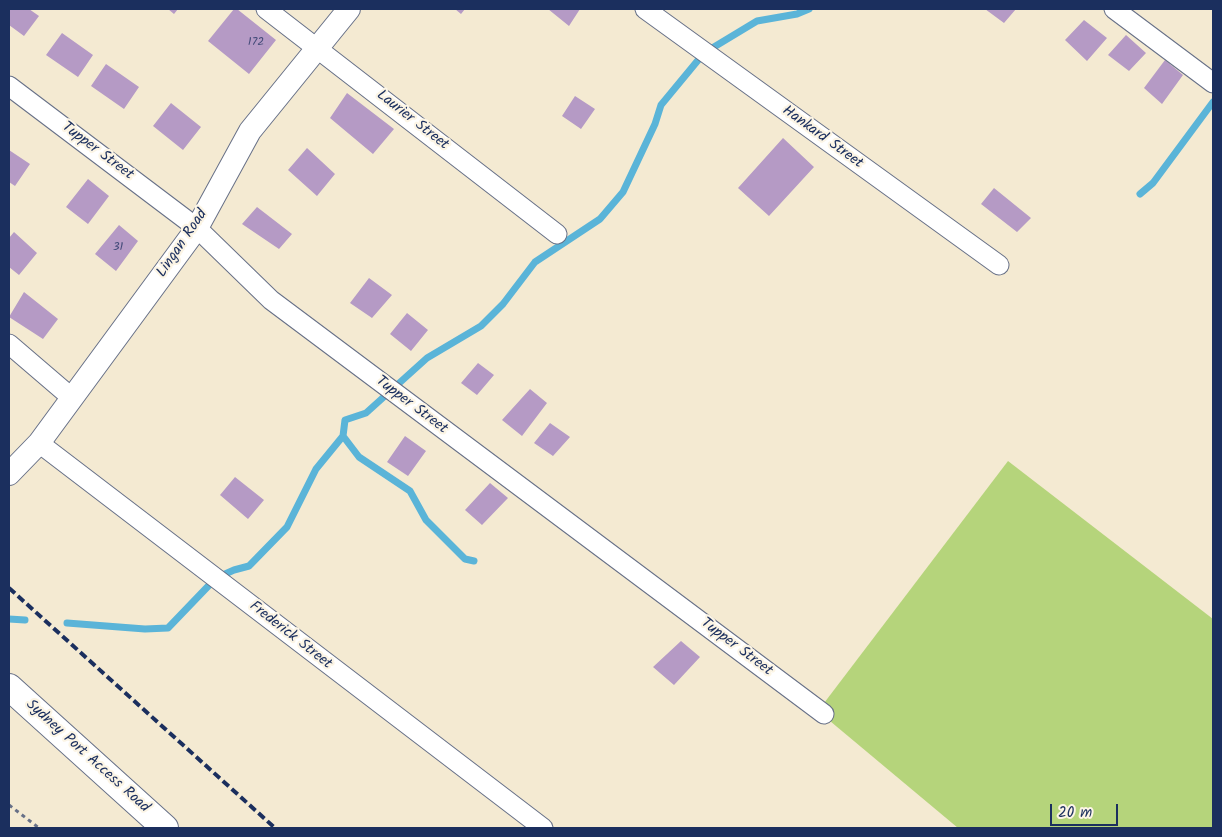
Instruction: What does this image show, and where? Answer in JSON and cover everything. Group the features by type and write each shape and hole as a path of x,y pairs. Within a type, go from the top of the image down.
{"main road":[{"name":"Sydney Port Access Road","path":"9,687 165,828"}],"street":[{"name":"Laurier Street","path":"266,9 317,46 557,234"},
{"name":"Lingan Road","path":"9,474 38,443 197,228 250,131 348,9"},
{"name":"Hankard Street","path":"645,9 999,265"},
{"path":"1114,9 1213,83"},
{"name":"Tupper Street","path":"9,86 197,228 271,300 824,714"},
{"path":"9,344 72,398"},
{"name":"Frederick Street","path":"38,443 542,828"}],"path":[{"path":"9,805 39,828"}],"green space":[{"path":"1008,461 1213,619 1213,828 958,828 818,711"}],"building":[{"path":"9,9 29,9 39,16 24,36 9,25"},
{"path":"168,9 178,9 174,14"},
{"path":"234,9 237,9 276,40 249,74 208,41"},
{"path":"455,9 465,9 461,14"},
{"path":"548,9 580,9 569,26"},
{"path":"985,9 1016,9 1004,23"},
{"path":"1084,20 1107,38 1087,61 1065,40"},
{"path":"62,33 93,55 78,77 46,55"},
{"path":"1126,35 1146,53 1129,71 1108,55"},
{"path":"1165,60 1183,75 1162,104 1144,88"},
{"path":"106,64 139,87 124,109 91,86"},
{"path":"347,93 394,129 373,154 330,118"},
{"path":"575,96 595,109 581,129 562,116"},
{"path":"171,103 201,127 183,150 153,126"},
{"path":"783,138 814,167 769,216 738,188"},
{"path":"307,148 335,174 317,196 288,170"},
{"path":"9,150 30,164 15,186 9,182"},
{"path":"88,179 109,196 88,224 66,207"},
{"path":"994,188 1031,218 1017,232 981,204"},
{"path":"257,207 292,234 279,249 242,224"},
{"path":"119,225 138,241 116,271 95,254"},
{"path":"14,232 37,253 19,275 9,267 9,238"},
{"path":"369,278 392,295 372,318 350,303"},
{"path":"24,292 58,319 43,339 9,317"},
{"path":"407,313 428,330 411,351 390,334"},
{"path":"478,363 494,375 477,395 461,383"},
{"path":"530,389 547,403 522,436 502,420"},
{"path":"550,423 570,437 553,456 534,443"},
{"path":"405,436 426,451 408,476 387,462"},
{"path":"235,477 264,500 248,519 220,495"},
{"path":"490,483 508,498 482,525 465,510"},
{"path":"681,641 700,657 674,685 653,667"}],"waterway":[{"path":"474,561 465,559 426,520 410,491 359,457 343,436 345,420 366,413 427,358 481,326 503,304 535,262 600,219 623,192 655,124 661,105 704,53 757,21 797,14 809,9"},
{"path":"1140,194 1153,183 1213,102"},
{"path":"67,623 145,629 168,628 216,578 249,566 287,527 316,469 343,436"},
{"path":"9,619 25,620"}],"railway":[{"path":"9,588 275,828"}]}
